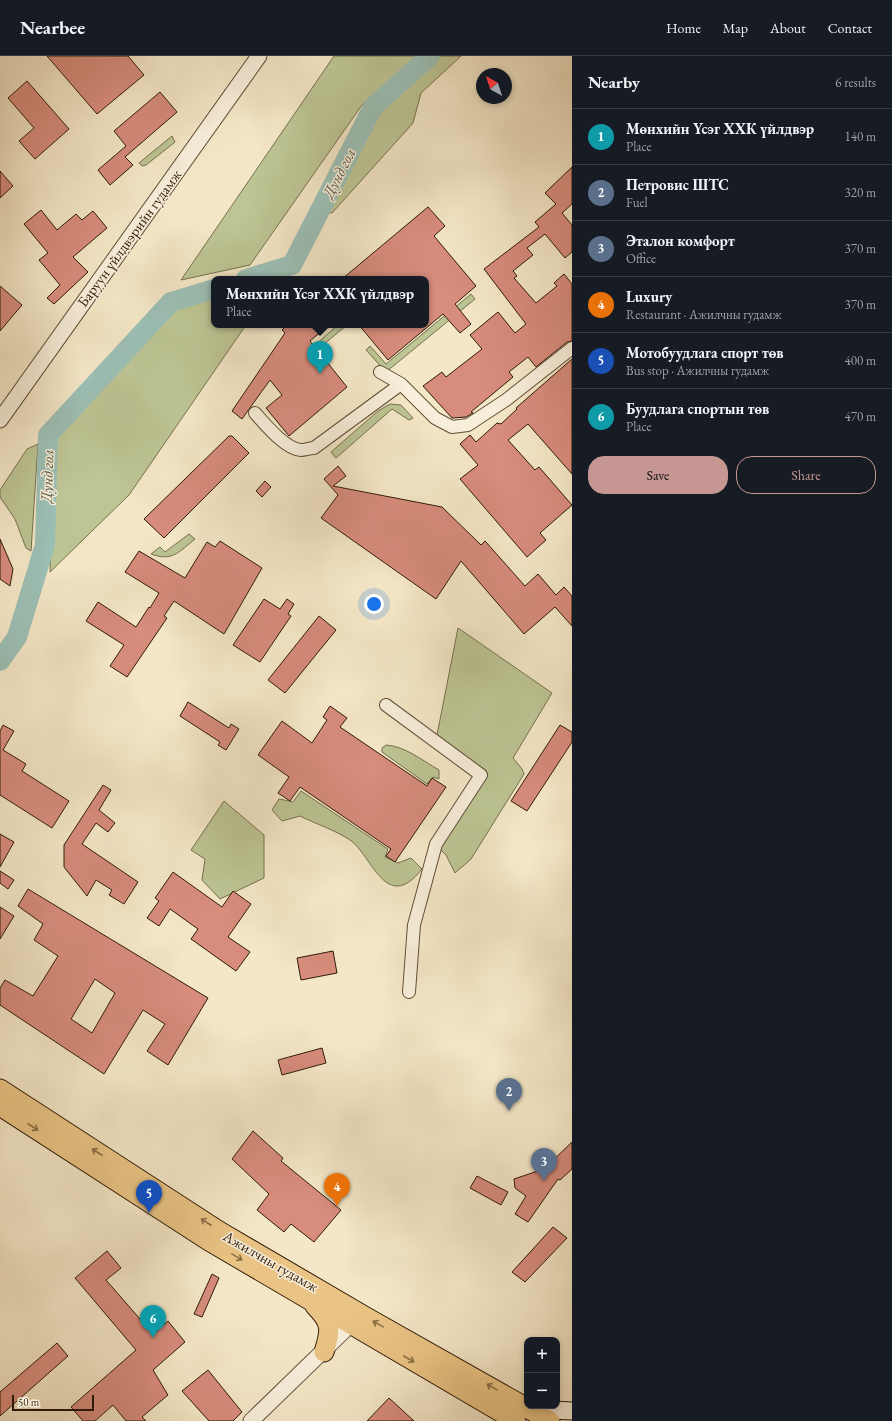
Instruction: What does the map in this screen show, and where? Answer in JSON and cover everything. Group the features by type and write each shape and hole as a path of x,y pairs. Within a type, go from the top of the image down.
{"main road":[{"name":"Ажилчны гудамж","path":"0,1089 219,1231 366,1317 524,1402"},
{"name":"Ажилчны гудамж","path":"0,1106 196,1233 350,1325 516,1421"},
{"path":"307,1298 321,1313 327,1323 330,1333 324,1352"},
{"name":"Ажилчны гудамж","path":"534,1409 550,1421"},
{"path":"549,1409 572,1411"}],"street":[{"name":"Баруун үйлдвэрийн гудамж","path":"0,420 259,56"},
{"path":"380,372 401,384 435,418 452,427 468,425 506,400 572,348"},
{"path":"255,413 272,432 291,447 301,450 314,448 401,384"},
{"path":"386,705 481,775 436,844 414,925 410,992"},
{"path":"251,1421 324,1352 350,1325"}],"green space":[{"path":"334,56 418,56 362,105 250,265 181,280"},
{"path":"436,56 461,56 421,93 413,123 332,213 310,211 375,110"},
{"path":"172,136 175,142 146,165 142,166 139,163"},
{"path":"471,294 475,299 386,372 366,350 370,346 386,364"},
{"path":"211,296 211,328 244,328 129,495 50,572 54,435 175,305"},
{"path":"335,328 343,328 318,349 315,345"},
{"path":"390,404 401,405 413,418 409,420 392,409 336,458 331,452 378,411"},
{"path":"38,444 31,551 26,548 15,519 0,497 0,490 27,449"},
{"path":"189,534 195,539 180,552 164,557 151,554 160,547 165,552"},
{"path":"458,628 552,693 513,758 524,774 471,859 455,873 446,855 439,848 483,775 437,735"},
{"path":"386,745 407,751 439,770 439,779 433,777 427,784 382,752 382,748"},
{"path":"301,791 388,849 385,857 398,863 411,858 422,869 409,882 399,886 389,884 373,868 358,847 344,836 300,816 282,821 272,810 279,799 293,802"},
{"path":"224,801 264,835 264,878 220,899 202,880 205,859 191,850"}],"building":[{"path":"47,56 128,56 144,75 97,114"},
{"path":"27,81 69,129 35,159 19,141 34,128 8,98"},
{"path":"160,92 177,112 125,157 133,165 110,185 98,170 126,146 114,131"},
{"path":"572,167 572,204 562,213 572,225 572,252 565,258 545,234 527,248 533,255 513,271 517,276 514,278 536,303 557,286 554,283 564,274 572,284 572,341 567,342 536,367 528,357 509,372 513,377 471,412 473,413 466,417 452,418 423,386 442,372 446,377 482,349 470,335 498,312 515,333 526,324 484,269 539,227 535,222 556,204 545,193"},
{"path":"0,171 13,186 0,198"},
{"path":"428,207 445,226 434,236 476,286 455,304 471,324 460,333 443,314 429,326 429,276 346,276"},
{"path":"41,210 57,230 76,214 82,220 93,211 107,228 73,257 88,272 54,304 47,298 60,285 39,260 48,253 24,224"},
{"path":"0,286 22,305 0,331"},
{"path":"284,328 325,328 310,341 347,387 289,436 266,408 282,395 270,380 242,419 232,411 285,333 282,330"},
{"path":"361,328 426,328 388,360"},
{"path":"572,359 572,474 528,424 508,440 535,470 539,467 572,505 540,533 546,540 527,557 460,479 478,465 460,444 470,435 476,442 497,423 501,424 517,409 516,408"},
{"path":"229,436 232,436 249,453 164,538 144,519"},
{"path":"338,466 346,476 333,486 442,507 481,545 485,541 525,586 538,574 556,595 564,587 572,596 572,626 555,607 524,634 461,561 436,599 321,518 338,495 324,479"},
{"path":"265,481 271,487 262,497 256,491"},
{"path":"0,539 13,569 10,586 0,579"},
{"path":"220,541 262,568 224,634 174,601 164,616 167,618 127,677 110,666 124,645 86,621 98,602 136,627 159,593 125,572 139,551 185,578 207,542 215,547"},
{"path":"264,599 280,609 287,599 294,604 288,614 291,616 260,662 233,645"},
{"path":"319,616 336,630 285,693 268,680"},
{"path":"188,702 229,728 231,724 239,729 226,750 218,745 220,742 180,716"},
{"path":"330,706 347,718 340,727 427,786 432,778 446,787 395,862 386,856 391,849 300,787 290,801 278,793 289,777 258,755 282,721 312,743 327,720 323,717"},
{"path":"3,725 14,731 3,750 26,764 22,771 69,801 52,828 0,795 0,731"},
{"path":"560,725 572,732 572,742 527,811 511,801"},
{"path":"103,785 111,790 99,810 115,823 108,832 96,823 82,844 138,882 124,904 109,895 112,890 96,880 87,896 64,867 64,845"},
{"path":"0,834 14,842 0,867"},
{"path":"0,871 14,880 8,889 0,883"},
{"path":"173,872 222,907 233,891 251,904 228,937 250,952 236,971 191,939 198,929 170,909 159,926 147,918 159,901 155,898"},
{"path":"28,889 208,998 168,1065 147,1051 165,1024 143,1010 104,1074 0,1005 0,988 5,980 33,996 58,956 34,940 43,924 18,906","holes":["95,979 115,993 92,1033 71,1019"]},
{"path":"0,907 14,916 0,939"},
{"path":"333,951 337,973 301,980 297,958"},
{"path":"322,1048 326,1063 282,1075 278,1060"},
{"path":"253,1131 283,1158 281,1161 341,1210 314,1242 291,1224 284,1232 257,1210 269,1194 232,1159"},
{"path":"572,1142 572,1169 560,1180 558,1179 528,1222 515,1214 526,1196 515,1188 514,1179 538,1171 541,1167 544,1169"},
{"path":"477,1176 508,1192 501,1205 470,1188"},
{"path":"553,1227 567,1238 525,1282 512,1272"},
{"path":"107,1251 121,1268 106,1280 153,1334 168,1321 185,1342 153,1370 168,1395 142,1417 146,1421 126,1421 113,1405 95,1421 83,1421 71,1407 136,1350 75,1278"},
{"path":"212,1274 219,1278 202,1317 194,1314"},
{"path":"57,1343 68,1356 0,1416 0,1392"},
{"path":"208,1370 242,1412 233,1421 209,1421 182,1391"},
{"path":"389,1398 414,1421 367,1421"}],"waterway":[{"name":"Дунд гол","path":"256,276 292,265 373,107 430,56"},
{"name":"Дунд гол","path":"0,661 17,637 45,545 48,435 171,302 211,290"}],"place":[{"name":"Мөнхийн Үсэг ХХК үйлдвэр","path":"320,374"},
{"name":"Петровис ШТС","path":"509,1111"},
{"name":"Эталон комфорт","path":"544,1181"},
{"name":"Luxury","path":"337,1206"},
{"name":"Мотобуудлага спорт төв","path":"149,1213"},
{"name":"Буудлага спортын төв","path":"153,1338"}]}
